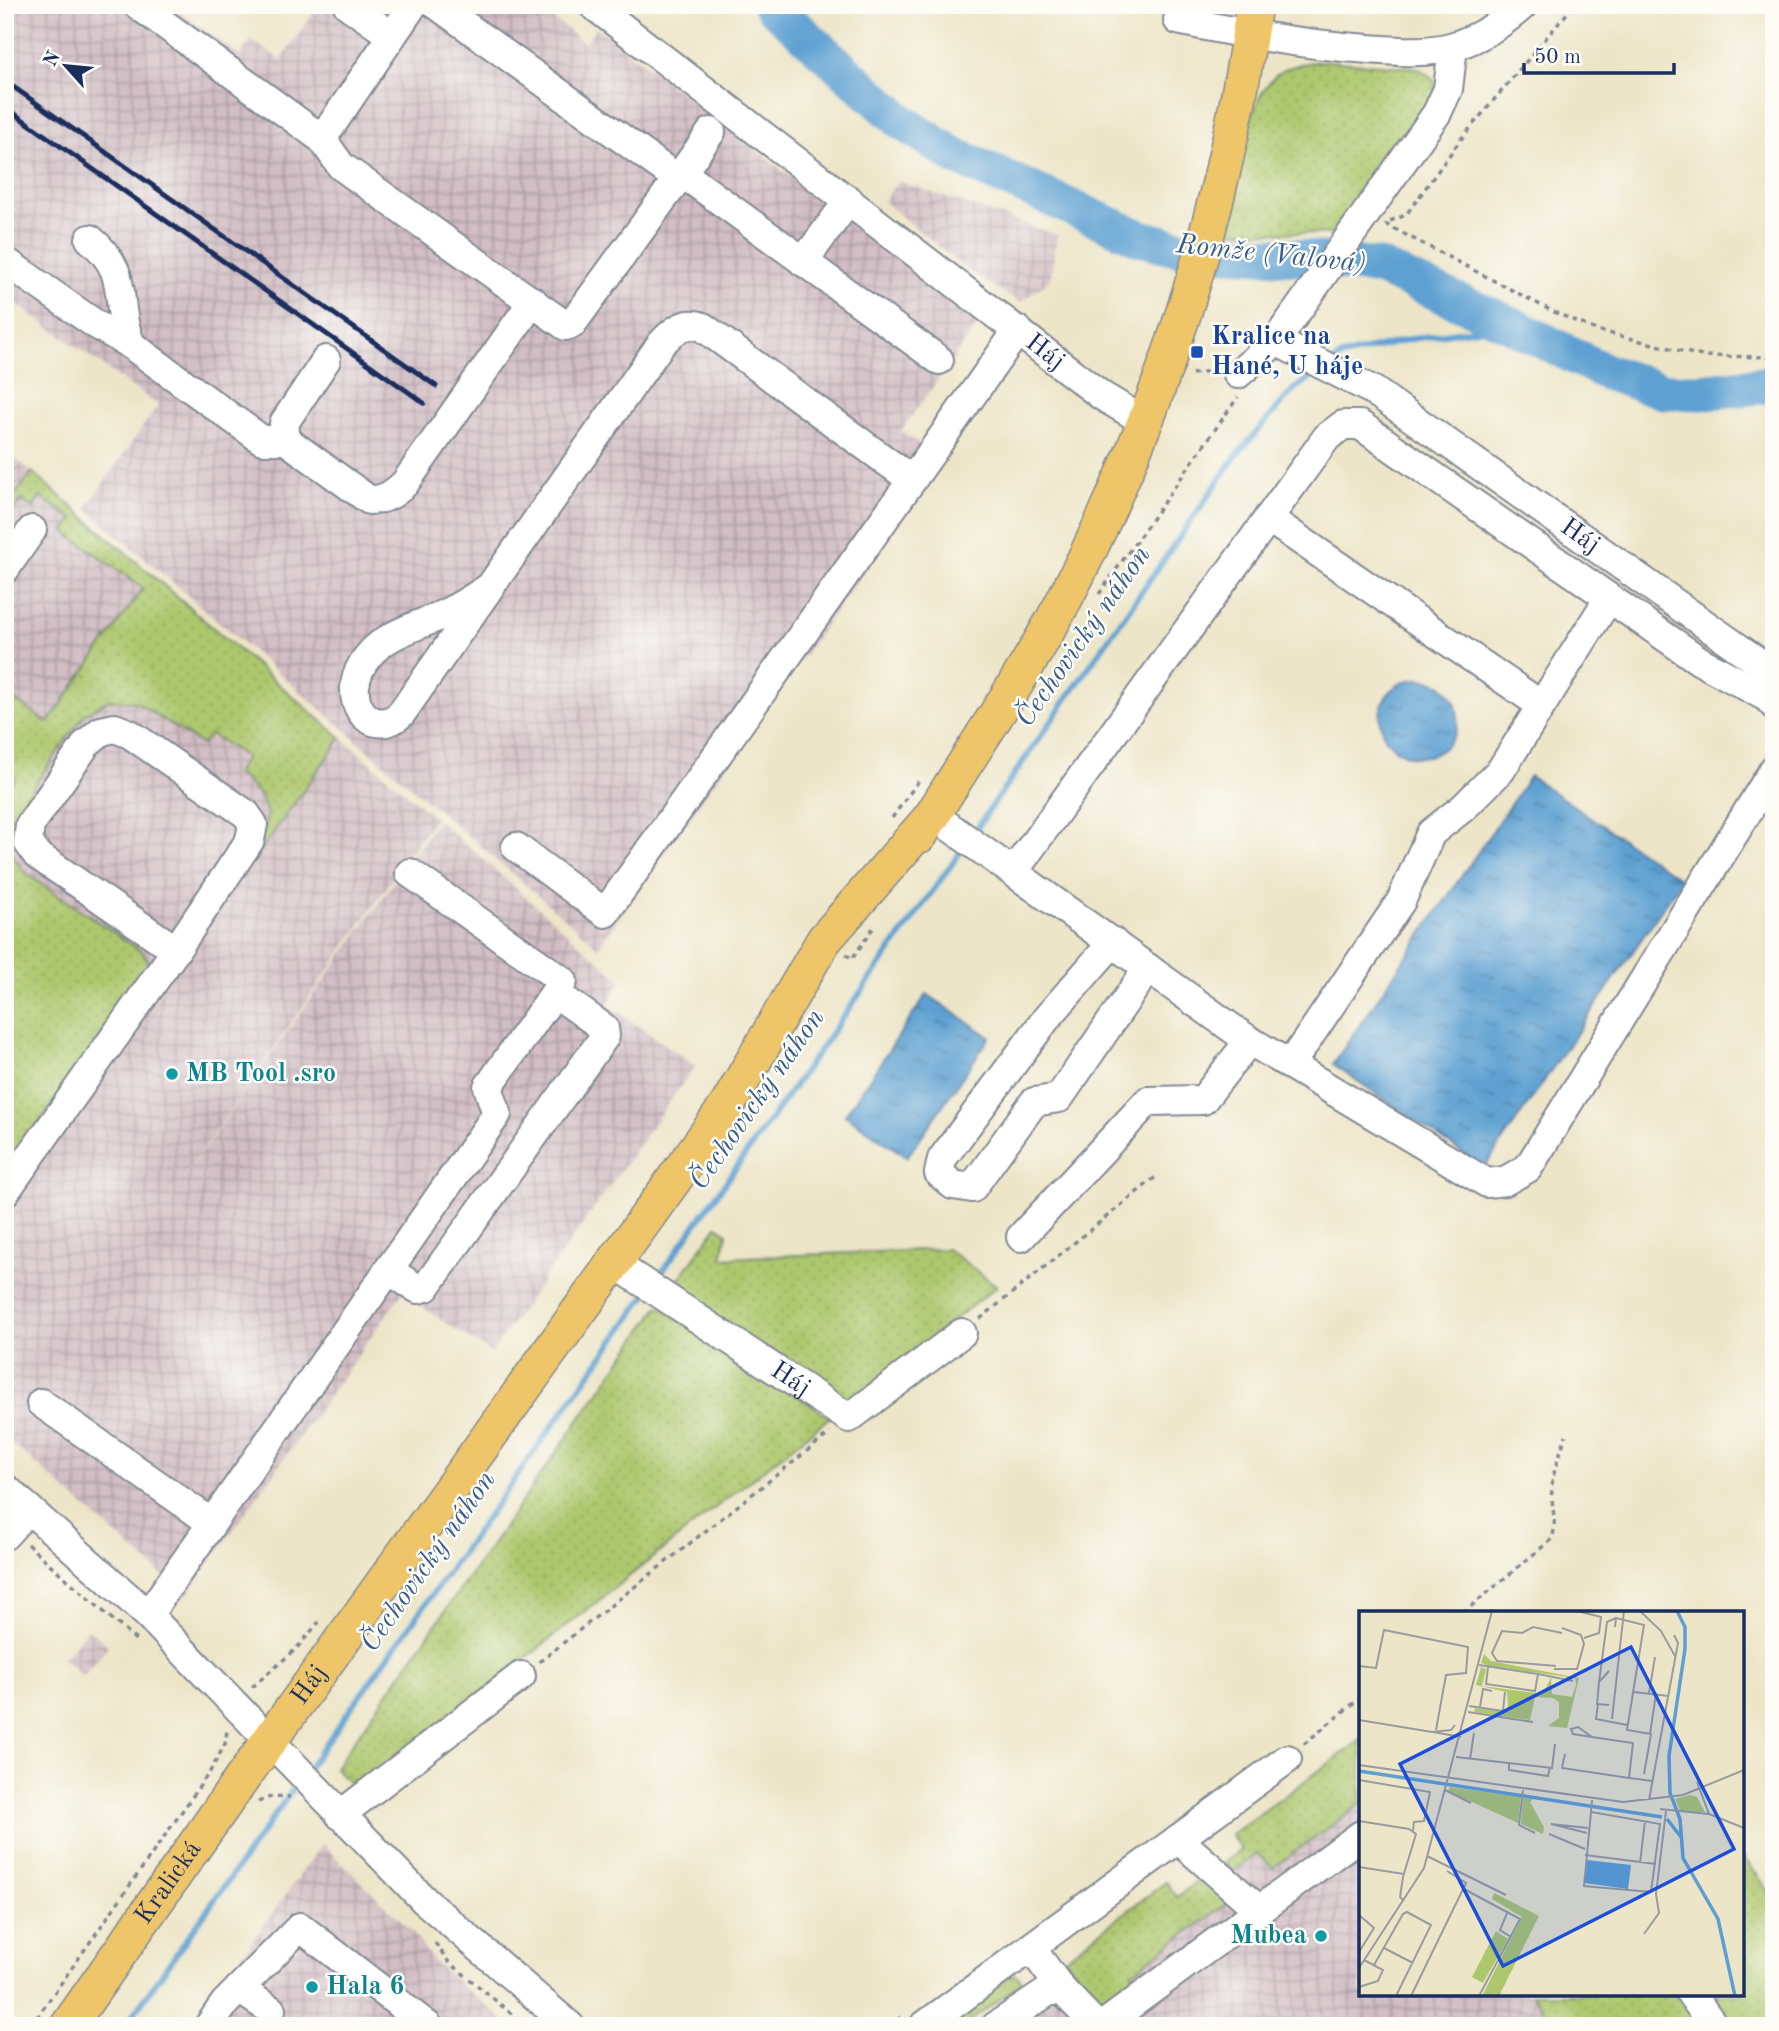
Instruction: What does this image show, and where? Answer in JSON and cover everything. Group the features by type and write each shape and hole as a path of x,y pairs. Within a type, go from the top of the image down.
{"main road":[{"path":"1144,421 1192,289 1211,220 1251,21"},
{"name":"Háj","path":"279,1752 640,1281 727,1106 757,1071 843,952 957,831 999,712 1061,606 1110,504 1144,421"},
{"name":"Kralická","path":"68,2026 279,1752"}],"street":[{"path":"138,5 322,139 341,166 566,326 572,324 710,132"},
{"path":"348,5 392,36"},
{"path":"322,139 413,5"},
{"path":"437,5 939,360"},
{"name":"Háj","path":"593,5 1102,396 1144,421"},
{"path":"1178,20 1251,21 1397,51 1453,47 1493,29 1523,5"},
{"path":"1238,374 1276,341 1443,103 1449,82 1453,47"},
{"path":"803,262 849,200"},
{"path":"90,239 106,253 117,271 122,323 131,345"},
{"path":"5,261 95,324 131,345 262,440 286,440 369,500 381,500 395,494 533,302"},
{"path":"490,587 374,650 354,680 353,695 361,710 383,722 401,714 661,344 686,325 703,327 912,480"},
{"path":"516,847 605,913 1018,330"},
{"name":"Háj","path":"1276,341 1374,391 1774,673"},
{"path":"286,440 284,424 326,360"},
{"path":"1014,871 1327,437 1343,425 1360,425 1700,661 1768,698 1774,705"},
{"path":"1268,519 1541,705"},
{"path":"5,569 32,530"},
{"path":"1290,1065 1401,901 1431,833 1464,807 1500,770 1609,598"},
{"path":"5,1192 176,950 250,840 253,824 246,814 130,734 115,729 105,730 87,743 32,821 28,842 37,855 176,950"},
{"path":"957,831 1250,1041 1487,1183 1505,1181 1528,1168 1774,769"},
{"path":"148,1615 496,1114 488,1087 563,981 410,873"},
{"path":"1113,942 1046,1019 942,1160 939,1174 953,1185 972,1188 1034,1102 1059,1098 1147,968"},
{"path":"388,1270 418,1289 426,1287 606,1036 604,1028 555,993"},
{"path":"1021,1237 1147,1101 1203,1100 1250,1041"},
{"path":"1003,1078 1034,1102"},
{"name":"Háj","path":"640,1281 849,1418"},
{"path":"849,1418 962,1334"},
{"path":"41,1403 212,1523"},
{"path":"5,1488 15,1524 148,1615 279,1752 304,1792 340,1815 425,1901 570,2026"},
{"path":"340,1815 521,1676"},
{"path":"924,2026 1287,1759"},
{"path":"1031,1948 1063,1992 1100,2026 1359,1836"},
{"path":"1178,1839 1259,1910"},
{"path":"209,2026 239,1989 300,1927 428,2026"},
{"path":"239,1989 271,2010"},
{"path":"996,2026 1049,1991 1063,1992"},
{"path":"1692,1996 1714,2026"}],"path":[{"path":"1358,223 1387,221 1406,215 1461,139 1574,5"},
{"path":"1358,223 1469,270 1596,330 1702,356 1774,356"},
{"path":"885,827 925,772"},
{"path":"962,1334 1157,1176"},
{"path":"521,1676 849,1418"},
{"path":"1465,1611 1552,1539 1557,1526 1551,1506 1552,1481 1566,1435"},
{"path":"15,1524 142,1645"},
{"path":"1287,1759 1359,1699"},
{"path":"31,2026 211,1770 225,1744 226,1723"},
{"path":"273,1796 304,1792"}],"shaded area":[{"path":"5,5 170,5 240,56 251,40 281,60 319,5 535,5 585,43 596,27 979,322 901,431 942,460 598,947 86,508 158,405 5,296"},
{"path":"898,181 1057,235 1050,280 1020,302 968,271 883,201"},
{"path":"5,450 435,818 148,1228 438,820 622,981 607,1004 695,1066 491,1353 402,1293 186,1596 5,1437 5,1211 166,984 5,1172"},
{"path":"88,1629 108,1646 83,1676 63,1659"},
{"name":"Mubea","path":"1359,1741 1359,1996 1744,1996 1774,2026 972,2026 1166,1882 1177,1897 1240,1850 1231,1835"},
{"path":"322,1844 411,1930 434,1962 511,2026 192,2026"}],"green space":[{"path":"1328,61 1418,68 1434,79 1436,93 1360,201 1332,234 1225,231 1243,141 1260,96 1272,80 1286,69 1301,64"},
{"path":"32,472 341,738 254,860 264,833 266,812 258,793 236,774 246,757 210,734 202,745 136,702 109,700 85,714 12,817 9,843 14,858 31,877 143,952 150,965 5,1172 5,791 15,778 5,771 5,693 48,723 143,588 69,535 65,530 73,519 40,497 33,508 21,500 5,523 5,509"},
{"path":"717,1226 727,1233 722,1258 947,1249 997,1286 847,1404 671,1290"},
{"path":"659,1306 830,1417 357,1792 335,1768"},
{"path":"1359,1741 1359,1805 1273,1868 1257,1853 1234,1871 1224,1862 1241,1850 1231,1835"},
{"path":"1744,1858 1774,1898 1774,2026 1724,2026 1702,1996 1744,1996"},
{"path":"1204,1876 1229,1902 1132,1972 1137,1985 1113,2003 1098,2001 1065,1958 1166,1882 1177,1897"},
{"path":"1014,1974 1020,1978 1021,1983 964,2026 924,2026"},
{"path":"1533,1996 1684,1996 1706,2026 1555,2026"}],"water":[{"path":"1411,679 1427,679 1441,685 1452,696 1458,710 1458,726 1452,740 1441,751 1427,757 1411,757 1397,751 1386,740 1380,726 1380,710 1386,696 1397,685"},
{"path":"1530,776 1682,880 1484,1168 1333,1064"},
{"path":"927,994 990,1037 907,1157 845,1115"}],"waterway":[{"name":"Romže (Valová)","path":"771,5 902,122 955,156 1140,238 1191,251 1295,257 1379,267 1510,324 1606,372 1663,391 1701,392 1774,384"},
{"name":"Čechovický náhon","path":"1334,362 1342,356 1411,339 1510,324"},
{"name":"Čechovický náhon","path":"972,835 1236,456 1294,389 1319,372"},
{"name":"Čechovický náhon","path":"654,1283 964,847"},
{"name":"Čechovický náhon","path":"307,1770 646,1295"},
{"name":"Čechovický náhon","path":"125,2026 298,1782"}],"railway":[{"path":"5,81 436,386"},
{"path":"5,107 424,403"}],"place":[{"name":"Kralice na Hané, U háje","path":"1197,352"},
{"name":"MB Tool .sro","path":"172,1074"},
{"name":"Mubea","path":"1321,1936"},
{"name":"Hala 6","path":"312,1987"}]}
